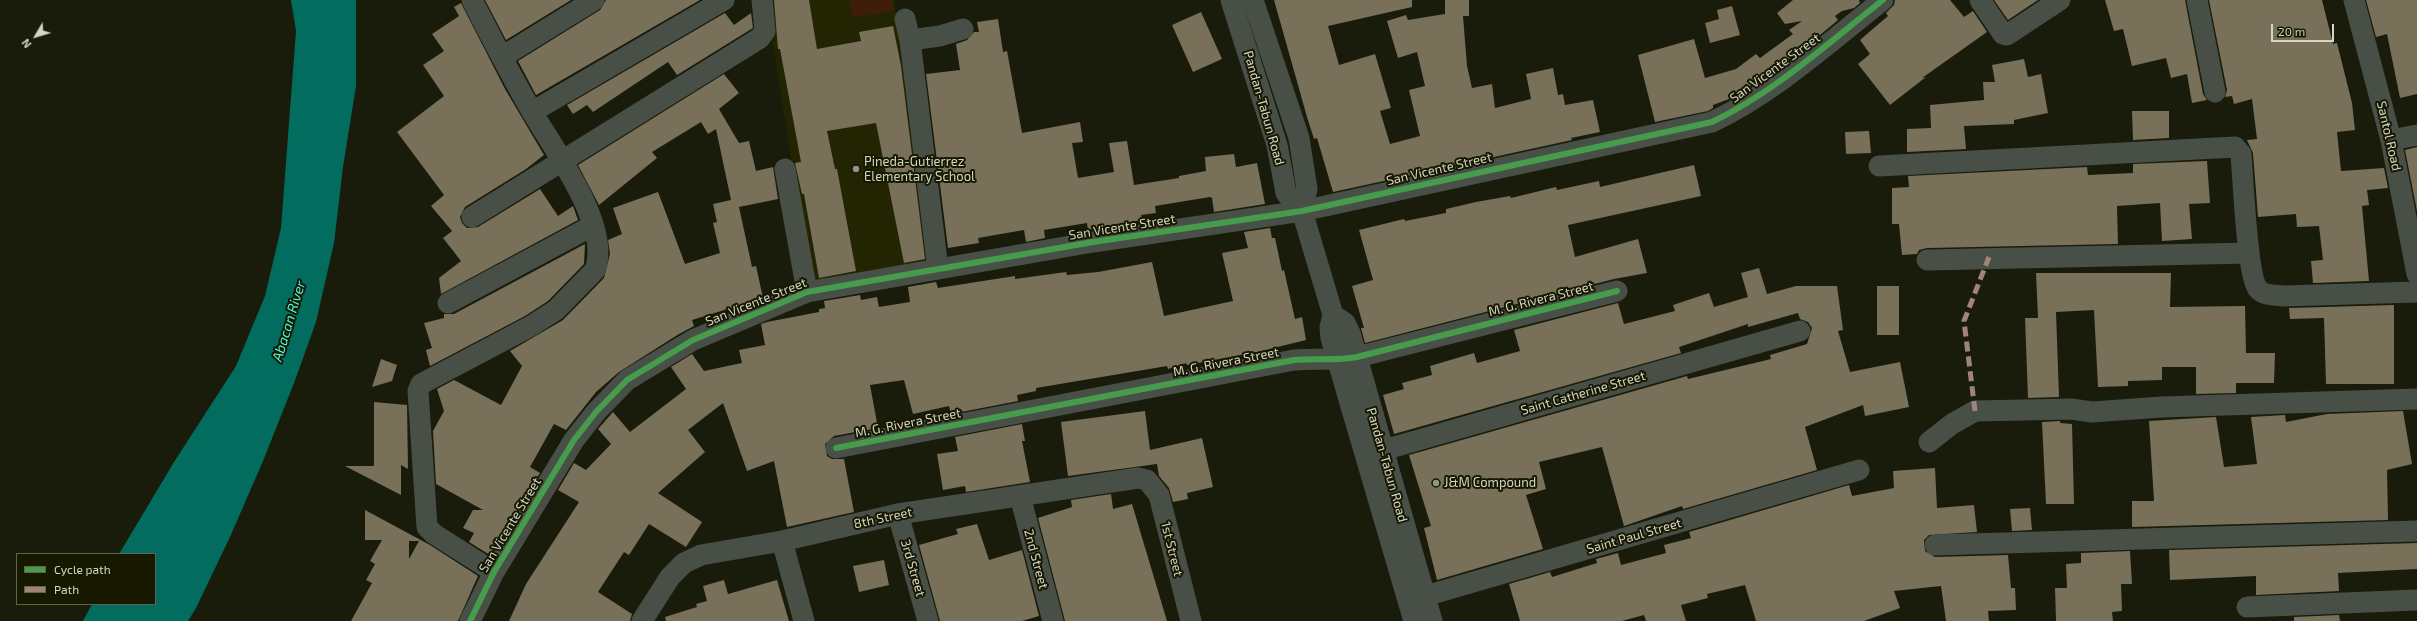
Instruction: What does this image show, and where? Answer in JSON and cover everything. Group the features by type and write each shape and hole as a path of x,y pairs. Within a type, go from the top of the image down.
{"street":[{"path":"472,0 532,112 562,159 581,193 592,226 598,261 595,270 556,310 530,326 421,384 418,391 427,527 434,534 494,572"},
{"path":"502,57 594,0"},
{"path":"532,112 724,0"},
{"path":"472,217 562,159 760,38 765,31 762,0"},
{"name":"Pandan-Tabun Road","path":"1231,0 1277,145 1286,193 1302,211 1333,315 1331,332 1347,359 1416,598 1432,621"},
{"name":"Pandan-Tabun Road","path":"1253,0 1299,138 1307,189 1302,211"},
{"name":"San Vicente Street","path":"470,621 494,572 574,440 596,412 627,380 693,340 807,292 1093,242 1302,211 1712,122 1741,108 1770,88 1883,0"},
{"path":"1980,0 2003,34 2007,35 2060,0"},
{"path":"2197,0 2215,92"},
{"name":"Santol Road","path":"2354,0 2391,140 2417,274"},
{"path":"904,19 910,40 938,269"},
{"path":"910,40 940,36 963,29"},
{"path":"1267,110 1287,104"},
{"path":"2391,140 2417,136"},
{"path":"1277,145 1299,138"},
{"path":"1879,166 2235,147 2241,154 2249,253 2256,285 2259,290 2269,295 2417,292"},
{"path":"785,169 807,292"},
{"path":"448,303 592,226"},
{"path":"1927,260 2249,253"},
{"name":"M. G. Rivera Street","path":"836,448 1294,360 1317,357 1347,359 1617,291"},
{"name":"Saint Catherine Street","path":"1374,453 1800,331"},
{"path":"1929,442 1952,424 1975,411 2071,409 2092,412 2162,407 2417,399"},
{"name":"Saint Paul Street","path":"1416,598 1858,470"},
{"name":"8th Street","path":"646,618 670,577 684,563 702,555 782,541 898,514 1127,479 1147,480"},
{"name":"1st Street","path":"1147,480 1159,494 1191,621"},
{"name":"2nd Street","path":"1020,496 1053,621"},
{"name":"3rd Street","path":"898,514 928,621"},
{"path":"1935,545 2417,531"},
{"path":"782,541 804,621"},
{"name":"Pandan-Tabun Road","path":"1414,621 1416,598"},
{"path":"2247,607 2417,600"}],"shaded area":[{"name":"Pineda-Gutierrez Elementary School","path":"766,0 894,0 935,262 811,284"},
{"path":"849,0 892,0 894,10 853,18"}],"water":[{"name":"Abacan River","path":"291,0 356,0 356,86 343,167 334,243 316,322 294,383 263,461 230,537 196,608 188,621 83,621 91,605 156,605 156,553 120,553 174,462 236,366 265,296 281,228 296,31"}],"building":[{"path":"485,0 571,0 506,40"},
{"path":"606,0 700,0 536,95 518,61 600,10"},
{"path":"774,0 809,0 817,49 861,41 859,32 893,26 901,66 925,259 904,263 876,123 827,131 835,169 837,169 856,271 819,278 804,194 802,194 795,163 801,162 780,49 778,49"},
{"path":"1274,0 1412,0 1412,7 1328,26 1339,65 1375,54 1391,108 1380,111 1390,144 1420,136 1409,90 1425,86 1417,52 1398,58 1387,21 1406,15 1408,20 1445,14 1445,0 1469,0 1469,16 1463,16 1467,66 1472,88 1492,84 1495,108 1531,99 1526,74 1553,68 1558,95 1563,94 1565,105 1593,100 1600,132 1571,138 1572,140 1333,192 1317,138 1314,139 1307,117"},
{"path":"1793,0 1859,0 1860,3 1854,8 1842,11 1835,16 1838,20 1814,40 1772,72 1729,99 1713,105 1713,108 1708,111 1655,122 1638,55 1694,39 1705,78 1736,69 1756,54 1760,58 1793,34 1789,30 1802,21 1785,24 1777,13"},
{"path":"1895,0 1950,0 1964,17 1973,11 1987,32 1922,78 1926,77 1890,105 1858,64 1870,54 1860,40 1888,16 1886,13 1894,5"},
{"path":"1994,0 2038,0 2008,20"},
{"path":"2105,0 2185,0 2203,94 2207,100 2192,103 2187,74 2171,78 2166,58 2132,66 2123,29 2114,31"},
{"path":"2209,0 2322,0 2333,44 2337,43 2352,103 2355,130 2337,132 2341,171 2384,168 2388,188 2367,190 2369,205 2362,206 2369,281 2313,283 2311,261 2323,260 2319,226 2297,227 2296,214 2258,217 2253,153 2247,140 2257,139 2252,99 2234,104 2232,96 2225,97 2227,90"},
{"path":"2366,0 2417,0 2417,94 2400,98 2387,34 2376,37"},
{"path":"461,3 505,89 544,155 526,169 465,207 460,217 462,223 467,228 478,227 540,189 558,216 573,206 578,220 441,294 439,278 461,261 443,238 452,231 431,206 444,195 397,132 444,96 423,65 444,51 432,34 459,16 454,7"},
{"path":"1732,6 1740,35 1710,43 1705,23 1719,19 1717,10"},
{"path":"1201,12 1222,59 1193,72 1172,25"},
{"path":"725,13 734,25 751,13 753,28 677,75 668,62 593,112 587,105 573,114 567,105"},
{"path":"998,19 1003,52 1007,51 1022,133 1080,122 1083,142 1072,143 1078,178 1114,172 1109,143 1127,141 1134,185 1179,178 1179,176 1206,171 1205,157 1234,154 1236,167 1257,163 1265,204 1214,212 1212,198 1210,197 1155,206 1156,213 1141,215 1142,220 1088,230 1087,223 1044,230 1045,238 1026,242 1024,230 978,238 979,243 948,248 926,74 960,70 956,44 967,40 974,32 979,32 977,22"},
{"path":"2024,59 2028,77 2041,74 2048,113 2014,120 2014,124 1964,126 1966,149 1907,152 1907,129 1931,128 1930,105 1984,100 1983,82 1995,82 1992,65"},
{"path":"724,74 739,93 719,109 739,143 749,141 756,171 773,167 778,199 739,207 752,267 756,266 763,298 692,320 694,326 619,372 596,392 566,430 554,424 530,467 540,473 490,555 469,542 474,533 463,528 473,510 483,510 436,484 433,431 444,411 437,389 454,380 501,405 522,366 510,351 563,320 604,278 610,254 608,240 622,234 613,208 658,192 685,264 720,253 713,223 717,222 713,204 731,200 716,129 708,134 701,122 652,152 657,158 599,205 578,165"},
{"path":"2132,111 2169,111 2169,138 2133,140"},
{"path":"1869,131 1871,153 1846,154 1845,132"},
{"path":"2417,147 2417,211 2405,150"},
{"path":"2207,161 2210,203 2189,204 2192,239 2162,241 2160,203 2117,206 2118,244 1927,248 1919,250 1917,254 1902,255 1899,224 1892,224 1892,188 1909,187 1908,176 2087,167 2088,175 2133,173 2133,164"},
{"path":"1694,165 1701,196 1568,225 1575,257 1638,239 1647,273 1614,279 1365,343 1361,328 1364,328 1352,286 1373,280 1359,230 1404,219 1405,221 1446,213 1446,209 1476,202 1510,196 1511,198 1556,187 1557,190 1599,181 1600,187"},
{"path":"1270,228 1272,238 1275,238 1282,271 1284,270 1295,319 1302,317 1306,340 1257,352 1187,365 1186,363 1168,369 1167,366 1036,388 1036,391 1017,395 1018,401 951,414 949,406 913,414 904,380 870,385 878,428 834,436 825,444 827,456 832,459 844,459 854,512 787,527 774,461 747,471 723,403 688,430 705,452 658,493 702,522 686,547 649,524 629,555 624,552 598,592 632,614 630,621 509,621 526,584 579,502 558,490 574,463 586,470 611,444 598,429 613,412 630,432 686,389 671,367 692,354 704,371 742,363 739,350 765,345 761,324 819,312 819,309 825,308 824,301 860,295 861,300 877,297 879,307 910,302 908,287 936,282 938,288 1015,276 1015,279 1066,272 1067,275 1098,272 1152,262 1164,316 1233,301 1222,253 1248,248 1244,232"},
{"path":"585,244 584,264 548,301 525,316 430,366 426,350 432,348 424,323 444,318 444,314 454,314"},
{"path":"1759,268 1767,294 1796,286 1837,286 1843,330 1838,331 1850,372 1900,362 1909,407 1865,416 1863,405 1805,427 1817,470 1683,509 1682,506 1624,526 1602,447 1539,462 1546,489 1526,495 1543,549 1437,580 1424,528 1431,526 1409,455 1687,376 1688,379 1771,359 1770,355 1807,344 1812,328 1808,322 1800,319 1798,313 1748,327 1748,324 1679,347 1681,353 1394,434 1383,395 1404,389 1402,383 1432,375 1430,366 1474,353 1477,363 1520,351 1514,330 1618,303 1624,324 1675,311 1673,305 1709,293 1714,307 1748,297 1741,273"},
{"path":"2036,273 2171,273 2170,307 2245,306 2246,353 2275,353 2274,383 2236,383 2236,393 2196,394 2196,367 2162,367 2162,380 2128,381 2128,386 2098,387 2094,310 2056,312 2059,397 2028,398 2025,318 2038,318"},
{"path":"1877,286 1899,286 1899,335 1877,335"},
{"path":"2394,305 2394,384 2326,384 2324,318 2290,319 2289,308"},
{"path":"381,359 397,365 392,381 372,387"},
{"path":"374,402 407,405 408,469 401,465 401,495 345,466 374,466"},
{"path":"1145,411 1150,450 1202,438 1213,487 1187,493 1188,499 1173,502 1169,488 1159,476 1157,464 1068,476 1061,422"},
{"path":"2403,411 2412,464 2387,470 2388,520 2132,527 2132,501 2154,501 2149,421 2216,417 2224,467 2257,464 2251,417 2285,415 2286,422 2327,414"},
{"path":"2060,421 2060,423 2072,424 2074,504 2046,504 2042,422"},
{"path":"1022,424 1025,441 1022,441 1030,482 966,492 965,486 943,490 937,454 958,451 955,437"},
{"path":"1935,468 1937,508 1974,505 1977,532 1929,535 1924,540 1925,551 1935,557 2008,555 2011,588 2015,588 2016,610 1988,611 1989,621 1946,621 1941,586 1894,591 1900,608 1864,621 1756,621 1745,585 1707,594 1708,598 1681,605 1686,621 1646,621 1644,615 1622,621 1520,621 1509,584 1550,572 1552,577 1597,563 1596,559 1618,553 1621,565 1666,553 1664,545 1691,538 1689,532 1849,485 1852,496 1894,488 1893,471"},
{"path":"1111,494 1113,509 1132,504 1167,621 1065,621 1038,518 1072,507 1071,500"},
{"path":"2030,508 2032,530 2012,531 2010,509"},
{"path":"365,510 430,545 478,576 458,621 351,621 372,583 366,580 375,564 370,561 382,540 365,540","holes":["409,541 419,541 409,559"]},
{"path":"977,524 989,560 1022,550 1039,616 1022,621 940,621 919,545 958,534 956,529"},
{"path":"2417,543 2417,569 2338,573 2339,591 2256,595 2256,576 2170,580 2169,550"},
{"path":"2130,551 2132,584 2121,584 2122,611 2112,612 2113,621 2056,621 2055,588 2067,588 2066,564 2081,563 2081,553"},
{"path":"884,560 889,585 859,592 853,566"},
{"path":"724,580 728,594 777,580 789,621 666,621 665,617 697,607 696,604 707,601 703,586"},
{"path":"2339,615 2340,621 2294,621 2294,617"}],"marked path":[{"path":"1975,411 1964,321 1989,257"}],"cycle path":[{"path":"470,621 494,572 574,440 596,412 627,380 693,340 807,292 1093,242 1302,211 1712,122 1735,110 1779,82 1883,0"},
{"path":"836,448 1294,360 1341,359 1357,357 1617,291"}],"place":[{"name":"Pineda-Gutierrez Elementary School","path":"856,169"},
{"name":"J&M Compound","path":"1436,483"}]}
